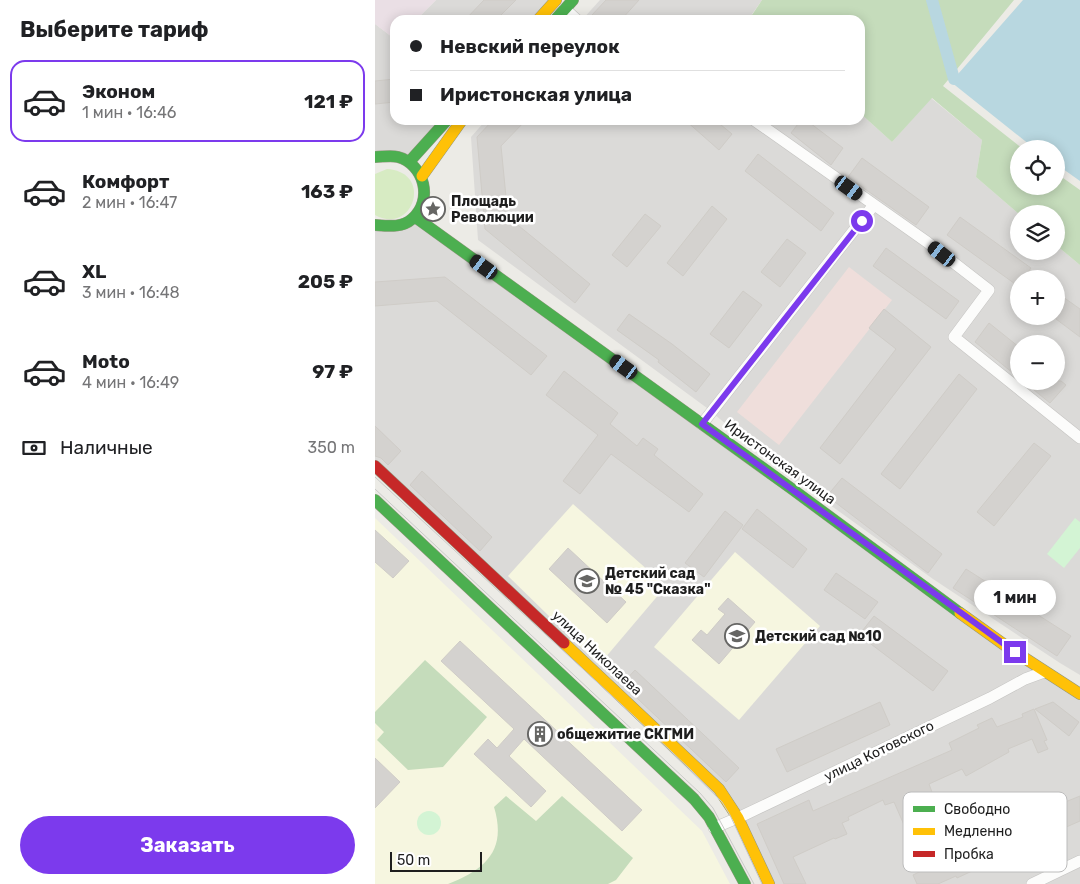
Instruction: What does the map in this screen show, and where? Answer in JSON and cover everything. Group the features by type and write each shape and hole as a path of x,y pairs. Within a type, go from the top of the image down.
{"main road":[{"path":"542,15 556,0"},
{"path":"560,15 573,0"},
{"path":"410,160 442,125"},
{"path":"422,176 458,125"},
{"path":"375,156 386,154 399,155 410,160 422,176 425,190 423,204 415,217 396,227 385,228 375,225"},
{"name":"Иристонская улица","path":"415,217 1044,672 1080,694"},
{"name":"улица Николаева","path":"375,466 719,789 738,818 769,884"},
{"path":"375,500 693,799 709,817 745,884"}],"street":[{"path":"565,9 572,15"},
{"path":"761,125 873,206 927,242 989,290 954,337 1080,438"},
{"path":"702,424 873,206"},
{"name":"улица Котовского","path":"714,828 990,698 1025,679 1044,672"},
{"path":"1067,867 1080,861"},
{"path":"1032,884 1057,872"}],"shaded area":[{"path":"375,0 436,0 421,15 390,15 390,35 375,24"},
{"path":"436,0 556,0 542,15 421,15"},
{"path":"600,0 762,0 753,15 586,15"},
{"path":"375,24 390,35 390,125 442,125 410,161 375,157"},
{"path":"931,98 982,140 976,177 1010,206 1010,260 1065,260 1065,252 1080,265 1080,675 933,579 787,476 707,408 478,240 471,137 482,125 865,125 865,118 892,142"},
{"path":"415,217 1080,694 1080,884 769,884 738,818 375,466 375,225"},
{"path":"849,267 892,300 779,445 737,412"},
{"name":"Детский сад № 45 \"Сказка\"","path":"573,504 666,586 599,665 508,576"},
{"path":"375,518 702,831 730,884 375,884"},
{"name":"Детский сад №10","path":"735,552 820,626 739,720 654,647"}],"green space":[{"path":"762,0 1014,0 943,86 1012,140 1010,140 1010,195 1065,195 1065,179 1080,190 1080,265 1065,252 1065,205 1010,206 976,177 982,140 932,98 892,142 865,118 865,15 752,15"},
{"path":"387,169 402,173 410,180 414,190 413,201 408,210 400,217 388,219 375,215 375,174"},
{"path":"1075,518 1080,522 1080,548 1064,568 1047,554"},
{"path":"425,660 487,717 443,767 408,770 377,740 384,732 375,723 375,712"},
{"path":"506,796 536,821 562,796 633,858 616,880 608,884 448,884 473,872 490,856 498,835 494,807"},
{"path":"429,811 438,814 441,823 438,832 429,835 420,832 417,823 420,814"}],"water":[{"path":"1023,0 1080,0 1080,181 1065,170 1065,140 1024,140 951,82"}],"building":[{"path":"484,0 516,0 501,15 470,15"},
{"path":"606,0 639,0 626,15 592,15"},
{"path":"390,80 390,102 375,104 375,81"},
{"path":"488,125 521,125 501,146 508,217 590,284 575,303 485,229 477,137"},
{"path":"691,125 721,125 732,134 719,150"},
{"path":"797,125 813,125 843,148 831,165 791,133"},
{"path":"758,154 834,213 821,231 745,171"},
{"path":"862,158 929,207 916,225 848,177"},
{"path":"712,206 727,219 683,276 667,263"},
{"path":"645,214 661,226 627,267 612,255"},
{"path":"960,217 1010,253 1010,260 1020,260 1031,268 1030,270 1010,270 1010,280 947,235"},
{"path":"787,239 806,253 780,287 761,272"},
{"path":"886,248 959,301 946,319 873,266"},
{"path":"445,277 547,356 531,375 437,301 375,306 375,282"},
{"path":"743,291 762,305 729,348 710,334"},
{"path":"1065,298 1080,309 1080,337 1064,325"},
{"path":"884,309 931,347 840,464 820,448 896,349 869,328"},
{"path":"629,314 710,374 696,392 658,362 659,360 617,330"},
{"path":"989,323 1010,340 1010,371 975,342"},
{"path":"564,371 618,413 610,424 637,446 643,438 658,449 654,455 703,494 689,512 611,454 580,494 563,481 598,435 546,395"},
{"path":"959,374 977,389 900,489 881,474"},
{"path":"1034,390 1062,390 1050,403"},
{"path":"375,426 401,451 388,465 381,458 375,456"},
{"path":"1034,443 1051,456 994,526 977,512"},
{"path":"422,471 492,537 480,551 410,485"},
{"path":"842,478 942,554 928,573 827,496"},
{"path":"757,509 807,549 793,568 742,529"},
{"path":"725,511 743,525 704,577 685,563"},
{"path":"375,530 409,561 393,578 375,562"},
{"path":"568,548 626,602 607,623 549,569"},
{"path":"966,569 1071,636 1057,656 953,588"},
{"path":"836,573 878,602 865,619 824,590"},
{"path":"728,598 755,622 719,664 692,640 701,630 707,635 725,614 718,609"},
{"path":"874,616 948,671 933,691 859,635"},
{"name":"общежитие СКГМИ","path":"460,641 642,810 622,831 524,739 509,756 546,791 531,807 474,754 488,739 497,748 514,729 441,661"},
{"path":"635,670 739,768 726,782 622,684"},
{"path":"880,702 890,725 787,772 776,749"},
{"path":"1053,702 1079,722 1069,736 1035,709"},
{"path":"1034,709 1047,740 1044,741 1048,749 1038,753 1032,739 1008,749 1009,752 966,776 962,769 929,784 932,792 903,792 903,823 894,802 885,805 883,800 848,817 849,820 842,823 847,834 793,857 806,884 784,884 757,824 809,800 813,811 952,750 949,743 979,728 977,725 992,718 997,727 1023,717 1022,714"},
{"path":"375,758 400,782 375,808"},
{"path":"1080,796 1080,821 1067,827 1067,801"},
{"path":"919,872 970,872 938,884 917,884 913,875"}],"waterway":[{"path":"932,0 954,79"}],"tram line":[{"path":"375,477 636,718 722,802 762,884"},
{"path":"375,489 700,793 713,808 754,884"}],"traffic: fast":[{"path":"560,15 573,0"},
{"path":"410,161 442,125"},
{"path":"375,157 395,156 407,161 420,175 424,193 419,211 408,222 395,226 375,225"},
{"path":"415,217 792,489 960,613"},
{"path":"375,500 694,799 709,817 745,884"}],"traffic: slow":[{"path":"542,15 556,0"},
{"path":"422,176 458,125"},
{"path":"960,613 1006,646 1080,694"},
{"path":"564,643 719,789 738,818 769,884"}],"traffic: jam":[{"path":"375,466 564,643"}],"place":[{"name":"Площадь Революции","path":"433,209"},
{"name":"Детский сад № 45 \"Сказка\"","path":"587,581"},
{"name":"Детский сад №10","path":"737,636"},
{"name":"общежитие СКГМИ","path":"540,734"}],"route":[{"path":"862,221 702,424 1015,652"}]}
